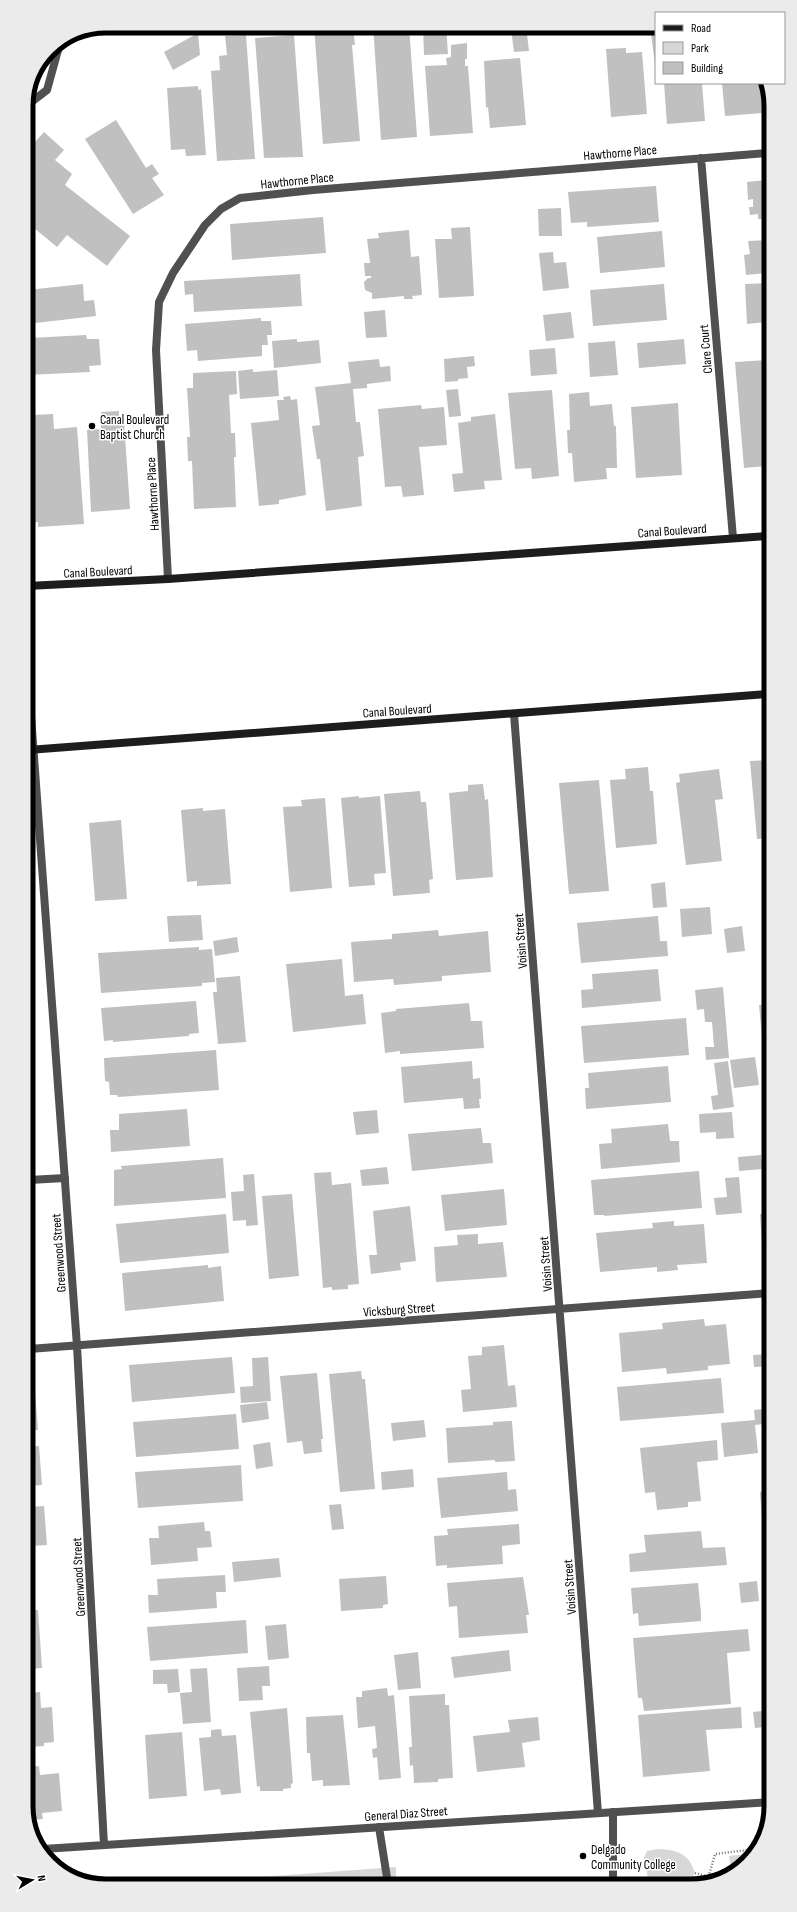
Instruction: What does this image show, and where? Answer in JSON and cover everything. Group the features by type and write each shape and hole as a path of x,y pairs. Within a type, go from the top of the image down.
{"main road":[{"name":"Canal Boulevard","path":"33,586 168,579 764,536"},
{"name":"Canal Boulevard","path":"33,750 764,694"}],"street":[{"path":"33,101 47,90 58,51"},
{"name":"Hawthorne Place","path":"168,579 156,350 159,302 173,273 204,225 221,209 240,198 313,190 764,153"},
{"name":"Clare Court","path":"701,158 733,538"},
{"name":"Voisin Street","path":"514,714 598,1813"},
{"name":"Greenwood Street","path":"33,775 77,1346 104,1845"},
{"path":"33,1180 65,1178"},
{"name":"Vicksburg Street","path":"33,1349 764,1294"},
{"name":"General Diaz Street","path":"47,1849 764,1802"},
{"path":"613,1812 613,1879"},
{"path":"379,1827 387,1879"}],"path":[{"path":"695,1873 708,1877 715,1854 750,1850"}],"green space":[{"path":"658,1849 671,1850 681,1854 689,1861 695,1873 691,1879 650,1879 648,1878 644,1858 647,1851"},
{"path":"746,1854 730,1867 729,1856"},
{"path":"396,1867 396,1879 235,1879"}],"building":[{"path":"198,33 200,55 173,70 164,52"},
{"path":"251,33 266,33 251,35"},
{"path":"314,33 354,33 355,45 352,45 360,141 323,144"},
{"path":"373,33 410,33 417,137 381,140"},
{"path":"423,33 446,33 448,54 424,55"},
{"path":"512,33 527,33 529,51 514,52"},
{"path":"651,33 655,33 655,64"},
{"path":"246,35 255,159 217,161 211,71 220,70 219,56 227,55 225,36"},
{"path":"294,35 303,157 264,158 255,38"},
{"path":"467,43 467,59 465,59 465,66 468,66 473,133 430,136 425,66 447,65 446,58 451,57 451,45"},
{"path":"626,48 626,53 642,52 647,114 611,117 606,49"},
{"path":"520,58 526,125 490,128 488,107 486,108 484,61"},
{"path":"664,84 702,84 705,121 667,124"},
{"path":"722,84 760,84 763,113 725,116"},
{"path":"198,86 198,90 201,89 206,155 186,156 185,149 171,150 167,88"},
{"path":"116,120 146,168 152,164 159,174 152,178 164,195 133,214 85,139"},
{"path":"44,132 64,150 55,160 72,174 65,185 130,236 107,266 67,235 57,247 34,228 33,229 33,142 34,143"},
{"path":"764,180 764,219 758,219 758,214 750,215 749,207 753,207 753,199 748,200 747,182"},
{"path":"656,186 659,222 587,227 587,222 571,223 568,192"},
{"path":"561,208 562,236 539,236 538,209"},
{"path":"323,217 326,253 232,260 230,224"},
{"path":"470,227 474,296 439,298 435,239 452,239 451,228"},
{"path":"409,230 411,257 419,256 422,295 412,296 413,299 404,299 404,296 372,299 372,293 365,290 364,282 368,278 371,278 371,276 365,276 364,263 370,263 367,239 379,238 378,233"},
{"path":"662,231 665,267 600,273 597,237"},
{"path":"764,240 764,273 746,275 744,255 750,254 748,241"},
{"path":"553,252 554,263 566,262 569,288 543,291 539,253"},
{"path":"300,274 302,306 194,312 193,294 185,295 184,281"},
{"path":"764,283 764,322 747,324 745,284"},
{"path":"83,284 84,301 94,300 96,316 33,323 33,289"},
{"path":"664,284 667,320 593,326 590,290"},
{"path":"385,310 387,337 366,338 364,312"},
{"path":"571,312 574,338 546,341 543,315"},
{"path":"261,318 261,321 271,321 272,335 267,335 268,345 262,345 262,356 198,361 197,350 187,351 185,324"},
{"path":"86,335 87,339 99,339 101,365 89,366 90,372 33,375 33,338"},
{"path":"297,339 297,342 319,340 321,363 274,368 272,341"},
{"path":"684,339 686,364 639,368 637,343"},
{"path":"615,341 618,375 590,377 588,343"},
{"path":"555,348 557,374 531,376 529,350"},
{"path":"474,356 475,366 467,367 468,378 458,379 458,381 445,382 444,359"},
{"path":"379,359 380,367 390,366 391,381 367,384 367,388 353,389 356,422 360,422 364,456 358,457 362,506 326,511 320,459 317,459 312,426 320,425 315,387 351,383 348,362"},
{"path":"764,360 764,466 744,468 735,362"},
{"path":"253,369 253,372 277,370 279,396 240,399 238,371"},
{"path":"236,371 237,394 229,395 231,433 235,433 236,457 234,457 236,507 194,509 192,461 188,461 187,437 190,437 187,388 193,388 193,373"},
{"path":"458,389 461,416 449,417 446,390"},
{"path":"552,390 559,476 532,479 531,468 515,469 508,393"},
{"path":"589,392 590,406 612,404 614,426 616,426 617,468 606,468 607,479 574,482 572,453 568,453 567,430 570,430 569,394"},
{"path":"290,396 291,400 297,399 306,495 279,500 279,504 259,506 251,423 279,420 277,400 284,400 283,397"},
{"path":"678,403 682,475 636,478 631,407"},
{"path":"421,405 422,409 444,407 447,445 419,447 424,495 403,497 401,486 385,487 378,409"},
{"path":"119,411 119,421 124,421 130,509 91,512 87,430 101,429 101,412"},
{"path":"53,414 54,429 77,427 84,524 38,527 38,522 33,522 34,415"},
{"path":"495,414 502,480 484,481 485,489 454,492 452,474 463,473 458,423 471,421 471,417"},
{"path":"764,760 764,838 757,839 750,761"},
{"path":"648,767 650,791 653,791 657,844 616,848 610,780 626,779 625,769"},
{"path":"719,769 723,799 715,800 722,861 686,865 676,783 680,782 679,774"},
{"path":"599,780 609,891 569,894 559,783"},
{"path":"483,784 485,800 488,799 493,877 456,880 449,793 468,791 468,785"},
{"path":"420,791 421,802 426,802 433,879 429,880 430,893 393,896 384,794"},
{"path":"359,796 359,798 380,796 386,873 374,874 375,885 349,887 341,798"},
{"path":"325,798 332,888 290,892 283,807 302,806 301,800"},
{"path":"203,808 203,811 225,809 231,884 197,886 197,881 187,882 181,810"},
{"path":"121,820 127,899 95,901 89,823"},
{"path":"665,882 667,907 653,908 651,884"},
{"path":"710,907 712,934 682,937 680,909"},
{"path":"201,915 203,940 169,942 167,916"},
{"path":"658,916 660,941 667,941 668,956 581,963 577,923"},
{"path":"742,926 745,951 727,953 724,929"},
{"path":"438,930 439,936 488,931 491,972 442,976 442,981 394,985 393,979 354,982 351,942 392,939 392,934"},
{"path":"237,937 239,952 215,956 213,941"},
{"path":"199,947 199,950 212,949 215,982 202,983 202,986 101,993 98,953"},
{"path":"342,959 345,996 363,994 366,1024 293,1032 286,964"},
{"path":"658,969 661,1001 582,1008 581,990 593,989 592,974"},
{"path":"240,976 246,1042 218,1044 213,992 217,992 216,978"},
{"path":"723,987 729,1058 706,1060 705,1047 714,1047 712,1022 705,1022 704,1009 697,1010 695,990"},
{"path":"196,1001 199,1033 189,1034 189,1036 113,1042 113,1040 104,1041 101,1008"},
{"path":"469,1003 471,1021 482,1021 484,1048 400,1054 400,1051 385,1053 381,1013 396,1011 396,1009"},
{"path":"759,1005 764,1005 763,1048"},
{"path":"686,1018 689,1055 584,1063 581,1026"},
{"path":"216,1050 219,1090 118,1097 117,1095 110,1095 109,1082 105,1081 104,1058"},
{"path":"755,1057 759,1085 734,1088 730,1060"},
{"path":"472,1061 473,1079 480,1078 480,1108 464,1109 463,1098 404,1103 401,1067"},
{"path":"728,1061 734,1107 713,1110 711,1096 718,1095 714,1063"},
{"path":"668,1066 671,1102 586,1109 585,1088 589,1088 588,1073"},
{"path":"187,1109 190,1146 111,1152 110,1130 119,1130 119,1114"},
{"path":"377,1110 379,1133 356,1135 353,1112"},
{"path":"732,1112 734,1138 716,1139 716,1132 700,1133 699,1114"},
{"path":"668,1124 670,1141 679,1141 680,1162 601,1169 599,1144 612,1143 611,1129"},
{"path":"481,1128 483,1143 491,1143 493,1163 412,1171 408,1134"},
{"path":"761,1155 763,1169 739,1171 738,1157"},
{"path":"223,1158 226,1198 114,1206 114,1170 122,1169 121,1166"},
{"path":"387,1167 389,1184 362,1186 360,1170"},
{"path":"699,1171 702,1208 604,1216 605,1215 594,1215 591,1180"},
{"path":"331,1172 332,1185 351,1183 359,1284 348,1285 348,1289 332,1290 332,1287 323,1288 314,1173"},
{"path":"254,1174 258,1225 246,1226 246,1220 233,1221 231,1192 244,1191 243,1175"},
{"path":"739,1177 742,1213 716,1215 714,1198 727,1197 725,1178"},
{"path":"504,1189 507,1225 445,1231 441,1195"},
{"path":"292,1194 299,1276 269,1279 262,1196"},
{"path":"410,1206 416,1261 400,1263 401,1270 371,1274 369,1255 377,1255 373,1211"},
{"path":"226,1214 229,1253 120,1263 116,1224"},
{"path":"760,1214 764,1214 763,1260"},
{"path":"674,1221 674,1226 704,1224 707,1263 677,1265 678,1270 657,1272 657,1267 600,1272 596,1233 653,1228 652,1223"},
{"path":"478,1234 478,1244 503,1242 507,1277 436,1282 434,1247 458,1245 457,1235"},
{"path":"208,1265 208,1268 221,1266 224,1301 125,1311 122,1273"},
{"path":"704,1319 705,1326 726,1324 730,1364 708,1366 708,1370 667,1374 666,1368 622,1372 619,1333 663,1329 662,1323"},
{"path":"504,1345 508,1386 515,1385 517,1407 463,1412 461,1390 471,1389 468,1356 482,1355 482,1347"},
{"path":"764,1354 764,1366 754,1367 753,1355"},
{"path":"232,1357 235,1393 132,1402 129,1365"},
{"path":"268,1357 271,1401 241,1403 240,1387 253,1386 252,1358"},
{"path":"361,1371 362,1379 365,1379 375,1489 340,1492 329,1374"},
{"path":"317,1373 323,1439 321,1439 322,1452 304,1454 302,1441 287,1443 280,1376"},
{"path":"721,1378 724,1413 620,1421 617,1387"},
{"path":"33,1391 35,1391 38,1430 33,1430"},
{"path":"267,1402 269,1419 242,1423 240,1405"},
{"path":"763,1409 764,1416 764,1424 755,1425 758,1453 724,1457 721,1423 755,1420 754,1410"},
{"path":"236,1414 239,1449 136,1457 133,1422"},
{"path":"424,1420 426,1437 393,1441 391,1423"},
{"path":"512,1421 515,1461 495,1462 495,1460 448,1463 446,1428 493,1425 493,1422"},
{"path":"717,1440 718,1460 697,1462 701,1501 688,1502 688,1507 657,1510 655,1492 645,1493 640,1448"},
{"path":"270,1442 273,1466 256,1469 253,1445"},
{"path":"39,1446 42,1485 33,1486 33,1447"},
{"path":"241,1465 243,1501 138,1508 135,1472"},
{"path":"413,1469 414,1487 382,1490 381,1472"},
{"path":"507,1472 508,1490 516,1489 518,1511 441,1518 437,1478"},
{"path":"760,1492 764,1492 764,1532 763,1532"},
{"path":"341,1504 344,1529 332,1530 329,1505"},
{"path":"44,1506 47,1545 33,1546 33,1507"},
{"path":"204,1522 205,1531 210,1531 212,1547 197,1548 198,1561 151,1565 149,1538 159,1538 158,1526"},
{"path":"519,1524 520,1544 502,1546 503,1564 447,1568 447,1565 436,1566 434,1536 448,1535 447,1529"},
{"path":"701,1531 703,1548 725,1547 727,1565 630,1572 629,1554 646,1552 644,1535"},
{"path":"762,1534 764,1534 764,1551"},
{"path":"279,1558 281,1577 234,1582 232,1562"},
{"path":"225,1575 226,1592 216,1592 217,1608 149,1613 148,1595 158,1595 157,1579"},
{"path":"386,1576 388,1604 383,1605 383,1608 341,1611 339,1579"},
{"path":"523,1577 529,1615 526,1615 528,1633 459,1638 457,1606 449,1607 447,1583"},
{"path":"757,1581 759,1601 741,1603 739,1583"},
{"path":"698,1583 701,1621 639,1626 638,1613 633,1614 631,1588"},
{"path":"33,1610 38,1610 42,1668 33,1669"},
{"path":"246,1620 248,1653 150,1661 147,1627"},
{"path":"286,1624 289,1658 268,1660 265,1626"},
{"path":"748,1629 750,1651 727,1653 731,1704 644,1711 642,1698 638,1698 633,1638"},
{"path":"509,1650 511,1671 454,1678 451,1657"},
{"path":"418,1652 421,1688 398,1690 394,1655"},
{"path":"269,1666 270,1686 262,1686 263,1700 239,1701 237,1668"},
{"path":"207,1668 211,1722 183,1724 180,1693 192,1692 190,1669"},
{"path":"178,1669 180,1692 168,1693 167,1684 153,1684 153,1670"},
{"path":"387,1688 388,1696 394,1695 401,1778 379,1780 377,1757 373,1758 372,1749 377,1748 375,1726 358,1728 356,1697 362,1697 362,1691"},
{"path":"40,1692 41,1708 52,1707 54,1742 44,1743 44,1746 33,1747 33,1693"},
{"path":"445,1694 445,1705 449,1705 453,1778 438,1779 438,1782 414,1783 413,1765 410,1766 409,1747 412,1747 409,1696"},
{"path":"741,1707 742,1728 706,1730 710,1771 643,1777 638,1715"},
{"path":"287,1708 293,1783 291,1784 291,1788 283,1789 283,1791 260,1791 260,1786 257,1787 250,1712"},
{"path":"764,1711 764,1727 755,1728 753,1712"},
{"path":"343,1715 350,1785 323,1786 323,1780 312,1781 310,1753 307,1753 306,1717"},
{"path":"538,1717 540,1740 522,1743 525,1767 477,1772 473,1736 510,1732 508,1720"},
{"path":"221,1729 222,1736 236,1735 241,1793 221,1795 220,1789 204,1791 199,1738 211,1737 211,1730"},
{"path":"182,1732 187,1796 149,1799 145,1735"},
{"path":"39,1766 40,1775 59,1773 62,1811 42,1813 43,1819 34,1820 33,1767"}],"place":[{"name":"Canal Boulevard Baptist Church","path":"92,426"},
{"name":"Delgado Community College","path":"583,1856"}]}
